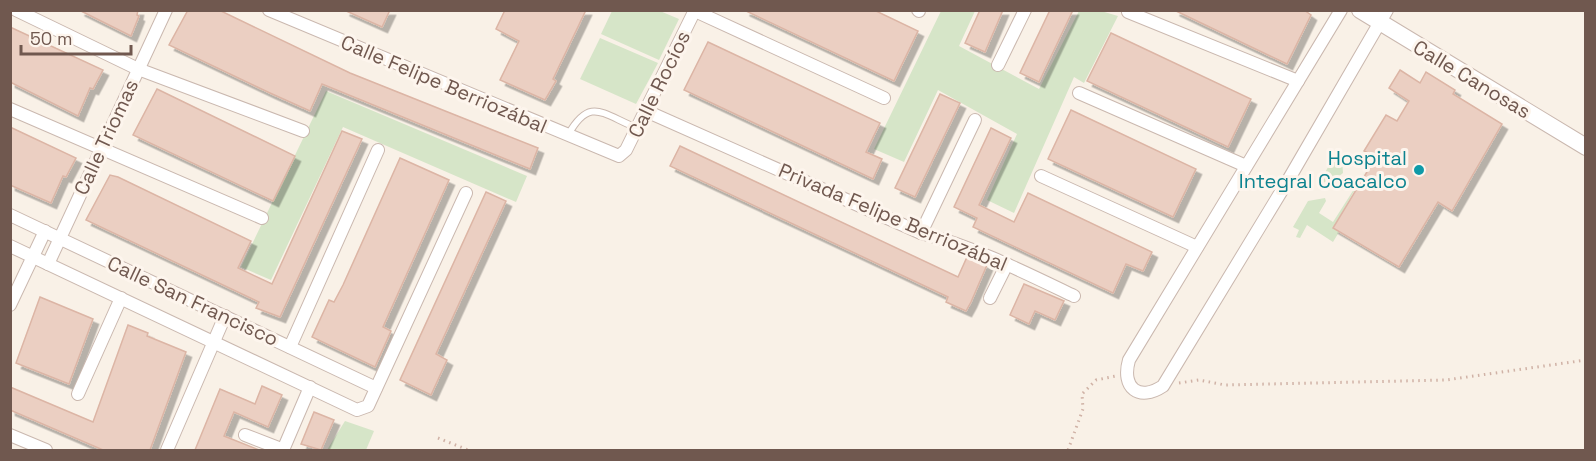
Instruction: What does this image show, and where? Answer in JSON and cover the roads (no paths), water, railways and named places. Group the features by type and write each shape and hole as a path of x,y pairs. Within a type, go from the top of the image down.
{"street":[{"path":"16,10 138,69 303,131"},
{"name":"Calle Triomas","path":"48,264 99,149 166,10"},
{"name":"Calle Felipe Berriozábal","path":"269,10 619,156"},
{"path":"998,65 1025,10"},
{"path":"1341,10 1129,360 1126,377 1128,385 1136,392 1146,393 1163,386 1290,177 1383,17"},
{"name":"Calle Canosas","path":"1360,10 1383,17 1586,147"},
{"path":"695,11 884,98"},
{"name":"Calle Rocíos","path":"619,156 626,150 695,11"},
{"path":"1128,12 1298,81"},
{"path":"1079,93 1246,166"},
{"path":"10,108 99,149 262,218"},
{"name":"Privada Felipe Berriozábal","path":"646,111 921,233 948,240 1007,264 1074,296"},
{"path":"921,233 975,120"},
{"path":"290,347 378,150"},
{"path":"1041,176 1197,247"},
{"path":"376,388 466,192"},
{"name":"Calle San Francisco","path":"10,214 376,388 363,410 357,410 10,246"},
{"path":"10,305 45,231"},
{"path":"990,297 1007,264"},
{"path":"78,394 121,298"},
{"path":"167,450 225,316"},
{"path":"245,435 284,450 310,387"},
{"path":"10,435 46,450"}],"lane":[{"path":"567,136 578,116 586,111 595,111 637,128"}],"place":[{"name":"Hospital Integral Coacalco","path":"1419,170"}]}
